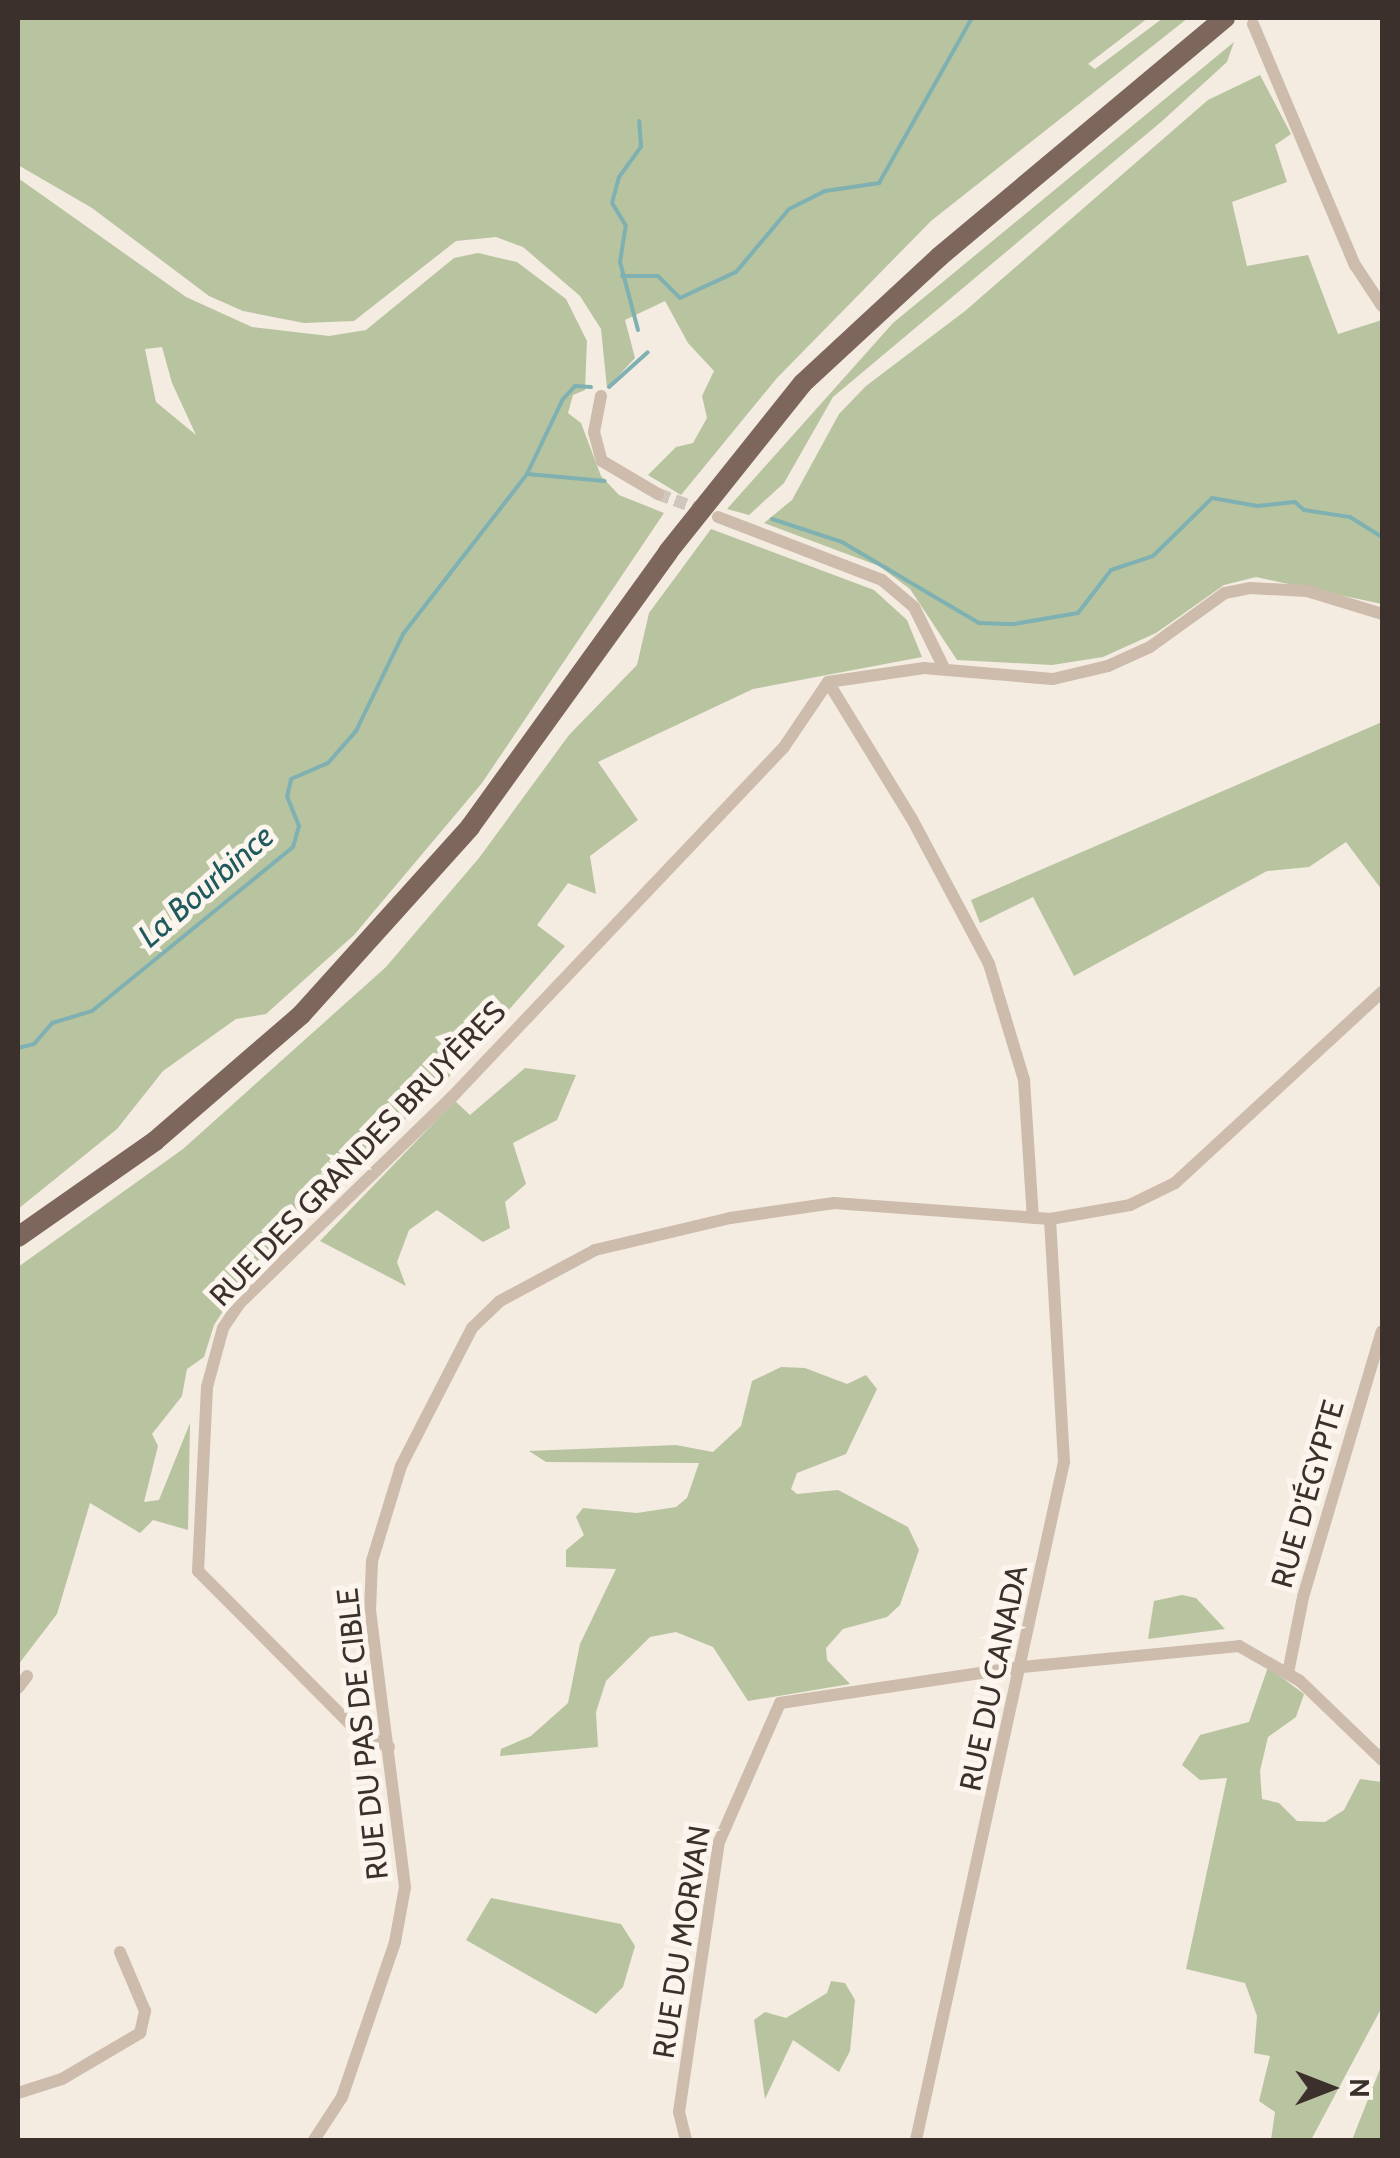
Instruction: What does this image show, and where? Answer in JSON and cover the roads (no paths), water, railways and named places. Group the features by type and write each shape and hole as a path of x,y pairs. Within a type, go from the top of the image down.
{"main road":[{"path":"18,1236 155,1142 326,990 470,827 668,552 803,384 939,257 1225,18"}],"street":[{"path":"1253,24 1355,265 1382,306"},
{"path":"600,396 594,432 602,462 658,494"},
{"path":"718,516 882,580 914,607 944,668"},
{"path":"1033,1218 1024,1080 988,964 912,819 828,682 944,668 1052,679 1108,666 1150,647 1225,593 1250,588 1307,592 1382,614"},
{"name":"RUE DES GRANDES BRUYÈRES","path":"388,1747 358,1732 198,1571 208,1387 224,1328 240,1304 451,1098 784,746 828,682"},
{"name":"RUE DU PAS DE CIBLE","path":"314,2140 342,2097 402,1917 404,1859 370,1611 383,1511 446,1367 500,1301 630,1237 730,1218 834,1203 1050,1219 1130,1205 1174,1184 1382,992"},
{"name":"RUE DU CANADA","path":"916,2140 1064,1462 1050,1219"},
{"name":"RUE D'ÉGYPTE","path":"1288,1673 1303,1597 1382,1331"},
{"path":"1022,1668 1239,1646 1288,1673 1382,1760"},
{"name":"RUE DU MORVAN","path":"686,2140 679,2112 719,1842 780,1703 1022,1668"},
{"path":"18,1688 26,1676"},
{"path":"18,2093 62,2079 140,2032 146,2011 120,1952"}],"waterway":[{"path":"622,276 658,276 680,298 736,272 789,209 825,191 879,183 972,18"},
{"path":"638,330 620,262 626,226 612,203 619,177 641,147 639,121"},
{"path":"609,387 648,352"},
{"name":"La Bourbince","path":"18,1048 34,1044 52,1023 92,1011 293,847 299,826 287,797 291,779 328,763 356,731 403,634 527,474 563,399 575,386 591,387"},
{"path":"527,474 605,481"},
{"path":"772,519 842,542 979,623 1014,624 1078,613 1111,570 1153,556 1212,498 1257,506 1295,502 1304,510 1350,517 1382,537"}],"tunnel":[{"path":"658,494 707,512"}]}
